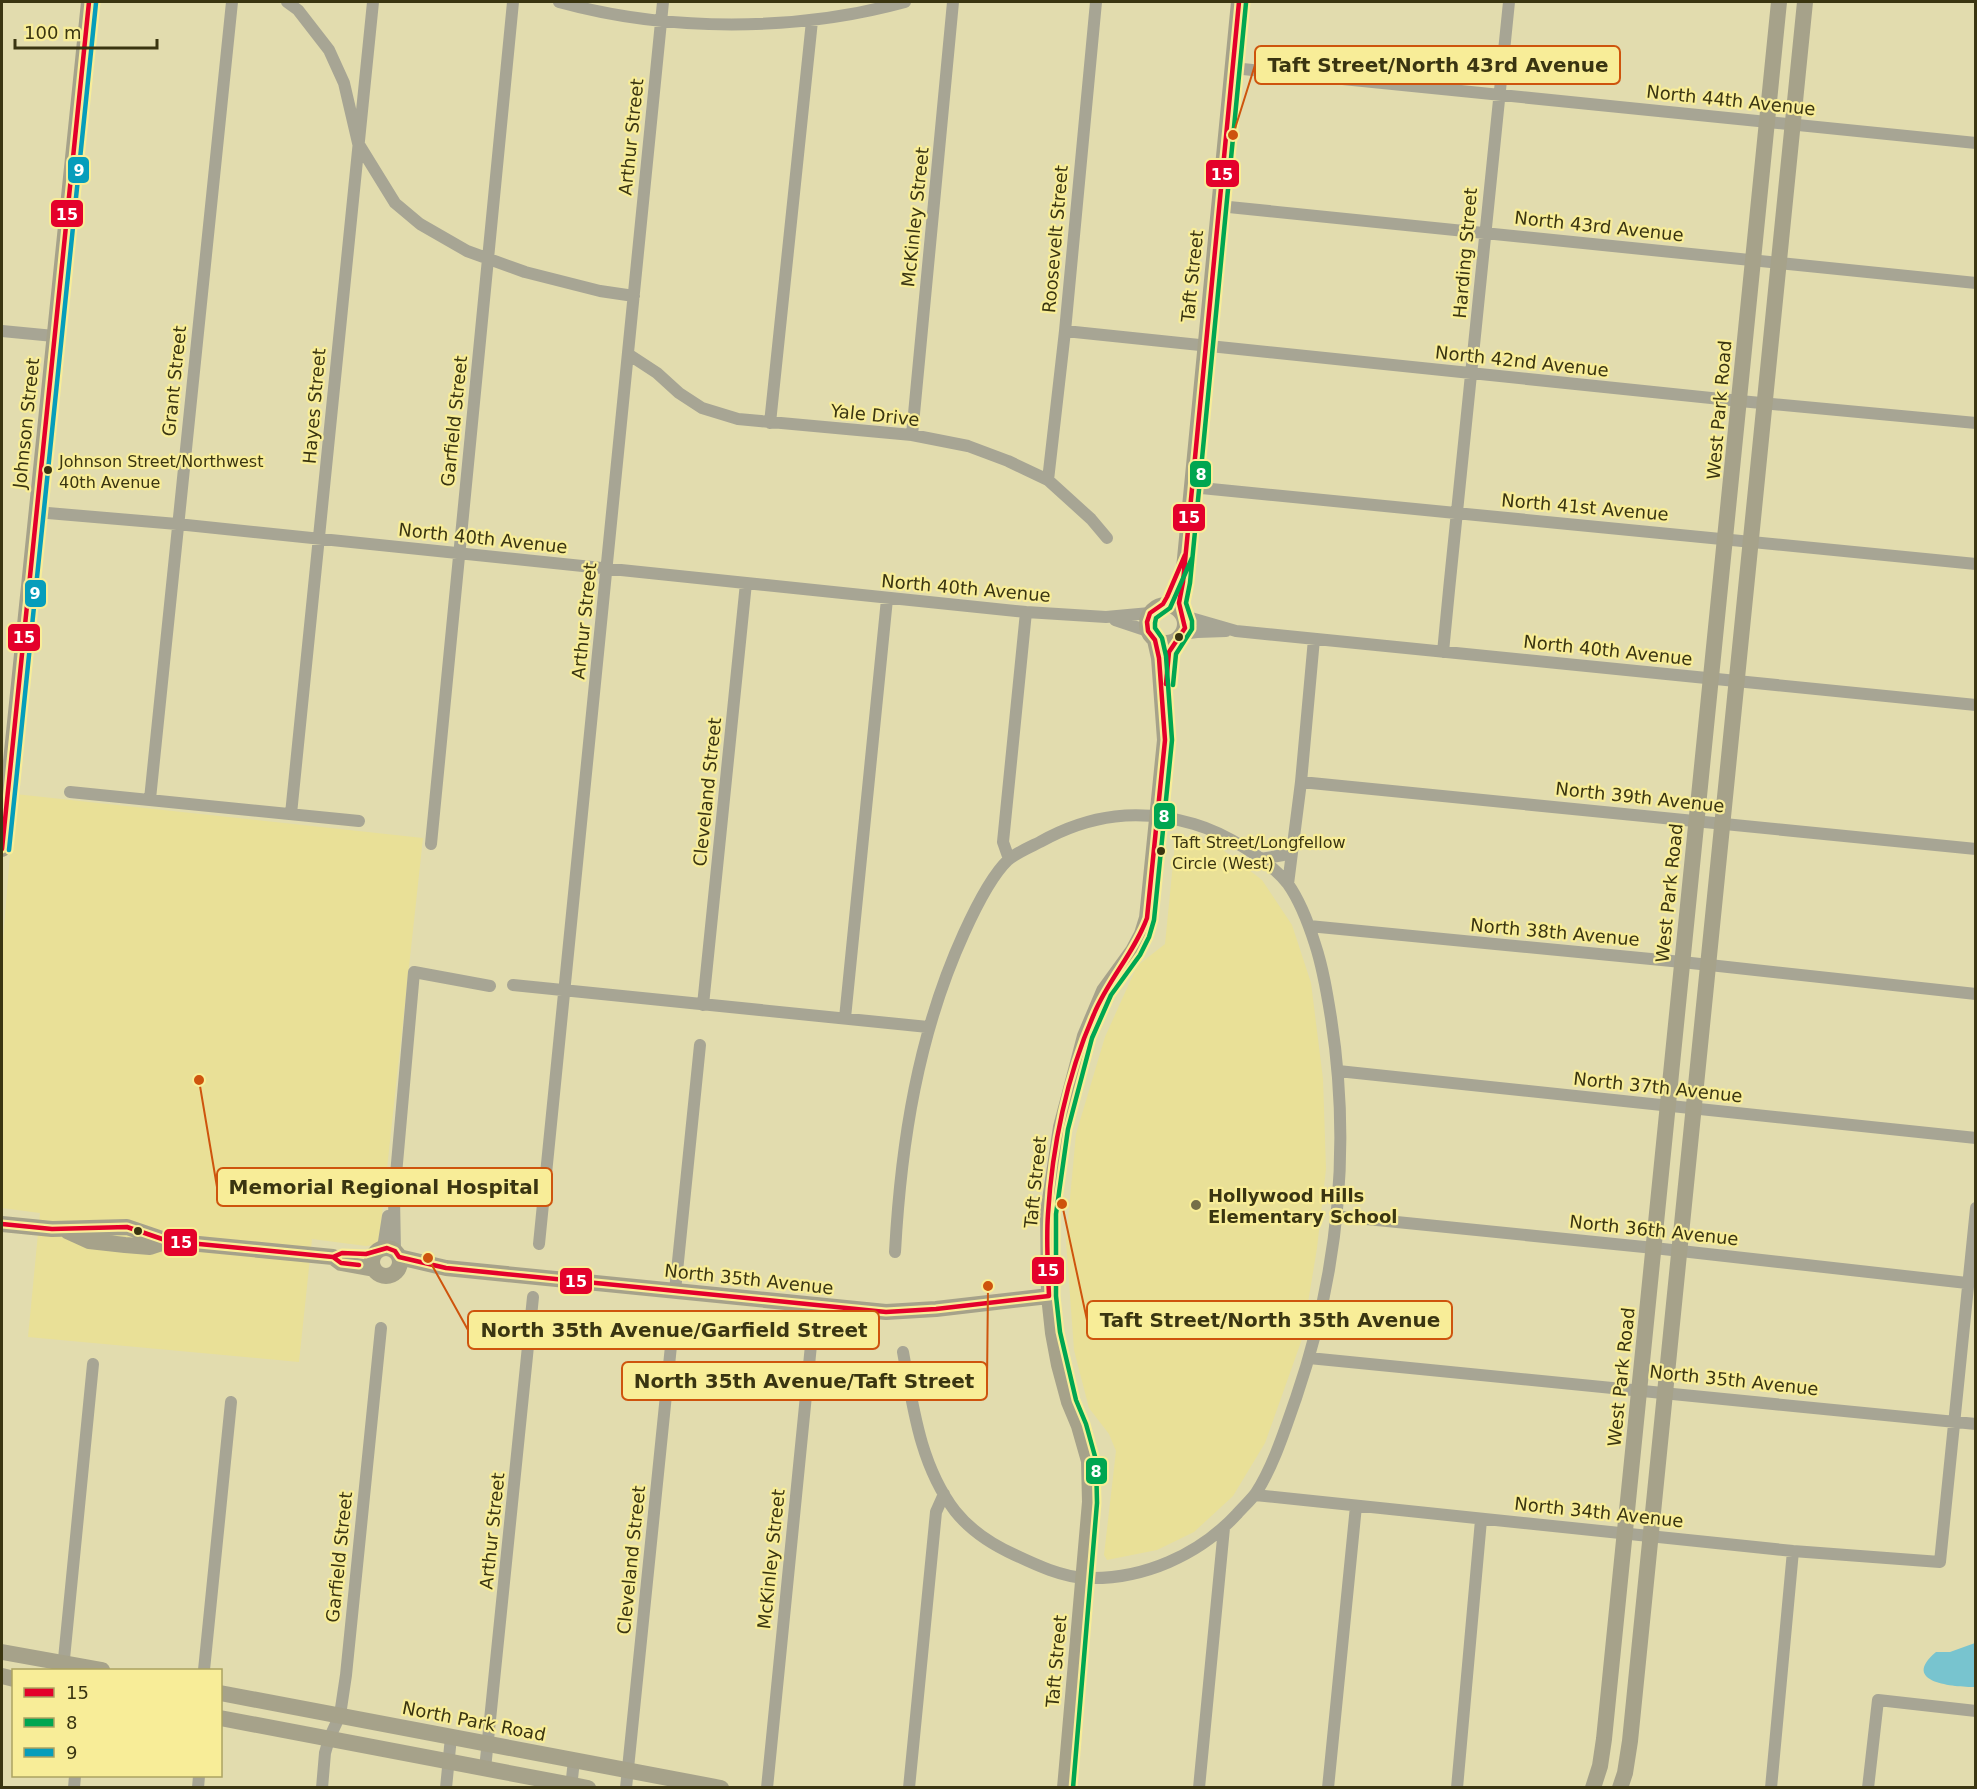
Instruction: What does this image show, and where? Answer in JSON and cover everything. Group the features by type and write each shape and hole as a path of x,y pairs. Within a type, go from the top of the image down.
{"street":[{"name":"Johnson Street","path":"2,849 90,2"},
{"name":"Grant Street","path":"150,800 232,2"},
{"path":"287,2 298,10 329,50 344,83 358,143 395,203 420,224 467,251 558,281 634,296"},
{"name":"Hayes Street","path":"291,814 373,2"},
{"name":"Garfield Street","path":"431,844 513,2"},
{"path":"559,2 580,8 661,20 723,24 812,21 904,2"},
{"name":"Arthur Street","path":"539,1244 663,2"},
{"name":"McKinley Street","path":"912,435 954,2"},
{"name":"Roosevelt Street","path":"1048,480 1065,331 1096,2"},
{"name":"Taft Street","path":"1182,613 1191,487 1239,2"},
{"name":"Harding Street","path":"1443,652 1509,2"},
{"name":"West Park Road","path":"1593,1788 1600,1766 1604,1739 1779,2"},
{"path":"1620,1788 1630,1741 1805,2"},
{"path":"770,423 812,21"},
{"name":"North 44th Avenue","path":"1233,68 1976,142"},
{"name":"North 43rd Avenue","path":"1218,206 1976,283"},
{"path":"2,331 54,336"},
{"name":"North 42nd Avenue","path":"1065,331 1472,374 1976,423"},
{"name":"Yale Drive","path":"628,354 702,408 738,419 912,435 968,446 1008,461 1048,480 1091,519 1107,538"},
{"name":"North 41st Avenue","path":"1191,487 1976,564"},
{"name":"North 40th Avenue","path":"36,512 459,552 1026,612 1106,617 1136,615 1156,608"},
{"name":"Taft Street","path":"1156,608 1171,590 1185,555"},
{"name":"Cleveland Street","path":"703,1005 746,583"},
{"path":"845,1018 887,599"},
{"path":"1172,605 1182,613 1185,625 1178,638 1164,643 1151,635 1147,622 1156,608 1172,605"},
{"path":"1009,859 1003,842 1026,612"},
{"name":"North 40th Avenue","path":"1182,613 1236,631"},
{"name":"North 40th Avenue","path":"1106,617 1151,635"},
{"name":"North 40th Avenue","path":"1178,638 1197,632 1236,631 1976,705"},
{"name":"Taft Street","path":"1065,1788 1090,1502 1089,1461 1059,1365 1048,1296 1048,1213 1061,1127 1085,1036 1104,991 1142,934 1150,898 1165,740 1159,658 1151,635"},
{"name":"Taft Street","path":"1163,702 1168,658 1178,638"},
{"path":"1288,884 1301,782 1314,639"},
{"name":"North 39th Avenue","path":"1301,782 1976,849"},
{"path":"70,792 358,821"},
{"path":"895,1252 906,1126 928,1027 952,960 973,912 1009,859 1065,828 1099,818 1158,816 1208,828 1261,859 1288,884 1318,951 1338,1071 1340,1137 1337,1216 1326,1288 1309,1358 1289,1418 1255,1495 1224,1528 1179,1558 1152,1569 1115,1576 1082,1578 1038,1566 1004,1550 979,1534 958,1515 944,1494 926,1459 917,1426 903,1352"},
{"path":"1261,859 1292,851"},
{"name":"North 38th Avenue","path":"1309,927 1708,964 1976,994"},
{"path":"388,1258 414,972 490,986"},
{"path":"513,986 928,1027"},
{"path":"675,1291 700,1045"},
{"name":"North 37th Avenue","path":"1338,1071 1976,1138"},
{"path":"1953,1422 1976,1208"},
{"name":"North 36th Avenue","path":"1337,1216 1967,1282"},
{"name":"North 35th Avenue","path":"2,1224 61,1229 127,1227 168,1241 333,1257 342,1253 366,1254 436,1264 446,1268 886,1312 936,1309 1048,1296"},
{"name":"Arthur Street","path":"485,1769 533,1297"},
{"name":"Garfield Street","path":"322,1788 329,1739 340,1715 346,1675 381,1328"},
{"name":"Cleveland Street","path":"627,1779 672,1335"},
{"name":"McKinley Street","path":"767,1788 812,1335"},
{"name":"North 35th Avenue","path":"1309,1358 1976,1424"},
{"path":"63,1667 93,1364"},
{"path":"204,1669 231,1402"},
{"name":"North 34th Avenue","path":"1255,1495 1793,1551 1940,1562 1953,1422"},
{"path":"909,1788 936,1512 944,1494"},
{"path":"1328,1788 1356,1506"},
{"path":"1457,1788 1481,1520"},
{"path":"1199,1788 1224,1528"},
{"path":"1771,1788 1793,1551"},
{"path":"2,1652 63,1667 82,1669"},
{"name":"North Park Road","path":"222,1693 574,1760 627,1779 721,1788"},
{"path":"1868,1788 1878,1700 1976,1711"},
{"path":"222,1718 577,1787 574,1760"},
{"path":"446,1788 451,1737"}],"shaded area":[{"path":"15,794 423,838 379,1242 366,1246 312,1239 299,1362 28,1337 40,1213 2,1208 2,952"},
{"name":"Hollywood Hills Elementary School","path":"1176,833 1223,850 1262,880 1292,925 1311,983 1323,1079 1326,1169 1317,1248 1302,1339 1265,1443 1233,1496 1194,1532 1157,1550 1107,1560 1104,1555 1116,1451 1109,1434 1089,1408 1074,1350 1066,1241 1076,1134 1105,1037 1137,966 1165,944"}],"water":[{"path":"1975,1643 1975,1687 1944,1684 1927,1677 1924,1671 1926,1662 1936,1652 1950,1652"}],"transit line":[{"name":"15","path":"2,849 89,2"},
{"name":"15","path":"1166,684 1169,652 1185,628 1179,603 1183,582 1239,2"},
{"name":"9","path":"9,850 96,3"},
{"name":"8","path":"1173,685 1176,654 1192,629 1186,603 1190,583 1246,3"},
{"name":"15","path":"333,1257 342,1253 366,1254 387,1248 395,1251 399,1257 446,1268 886,1312 936,1309 1049,1296 1047,1234 1050,1189 1062,1112 1084,1037 1106,990 1142,931 1147,918 1165,740 1159,658 1155,640 1148,631 1147,622 1150,613 1163,604 1167,597 1185,555"},
{"name":"8","path":"1073,1788 1097,1503 1096,1460 1086,1424 1076,1400 1060,1332 1056,1296 1056,1214 1068,1129 1092,1038 1111,995 1140,955 1154,920 1172,740 1166,656 1162,638 1155,628 1155,623 1156,618 1170,608 1192,558"},
{"name":"15","path":"2,1224 52,1229 127,1227 168,1241 333,1257 341,1263 359,1265"}],"place":[{"name":"Taft Street/North 43rd Avenue","path":"1233,135"},
{"name":"Johnson Street/Northwest 40th Avenue","path":"48,470"},
{"name":"Taft Street/Longfellow Circle (West)","path":"1161,851"},
{"name":"Memorial Regional Hospital","path":"199,1080"},
{"name":"Taft Street/North 35th Avenue","path":"1062,1204"},
{"name":"Hollywood Hills Elementary School","path":"1196,1205"},
{"name":"North 35th Avenue/Garfield Street","path":"428,1258"},
{"name":"North 35th Avenue/Taft Street","path":"988,1286"}]}
